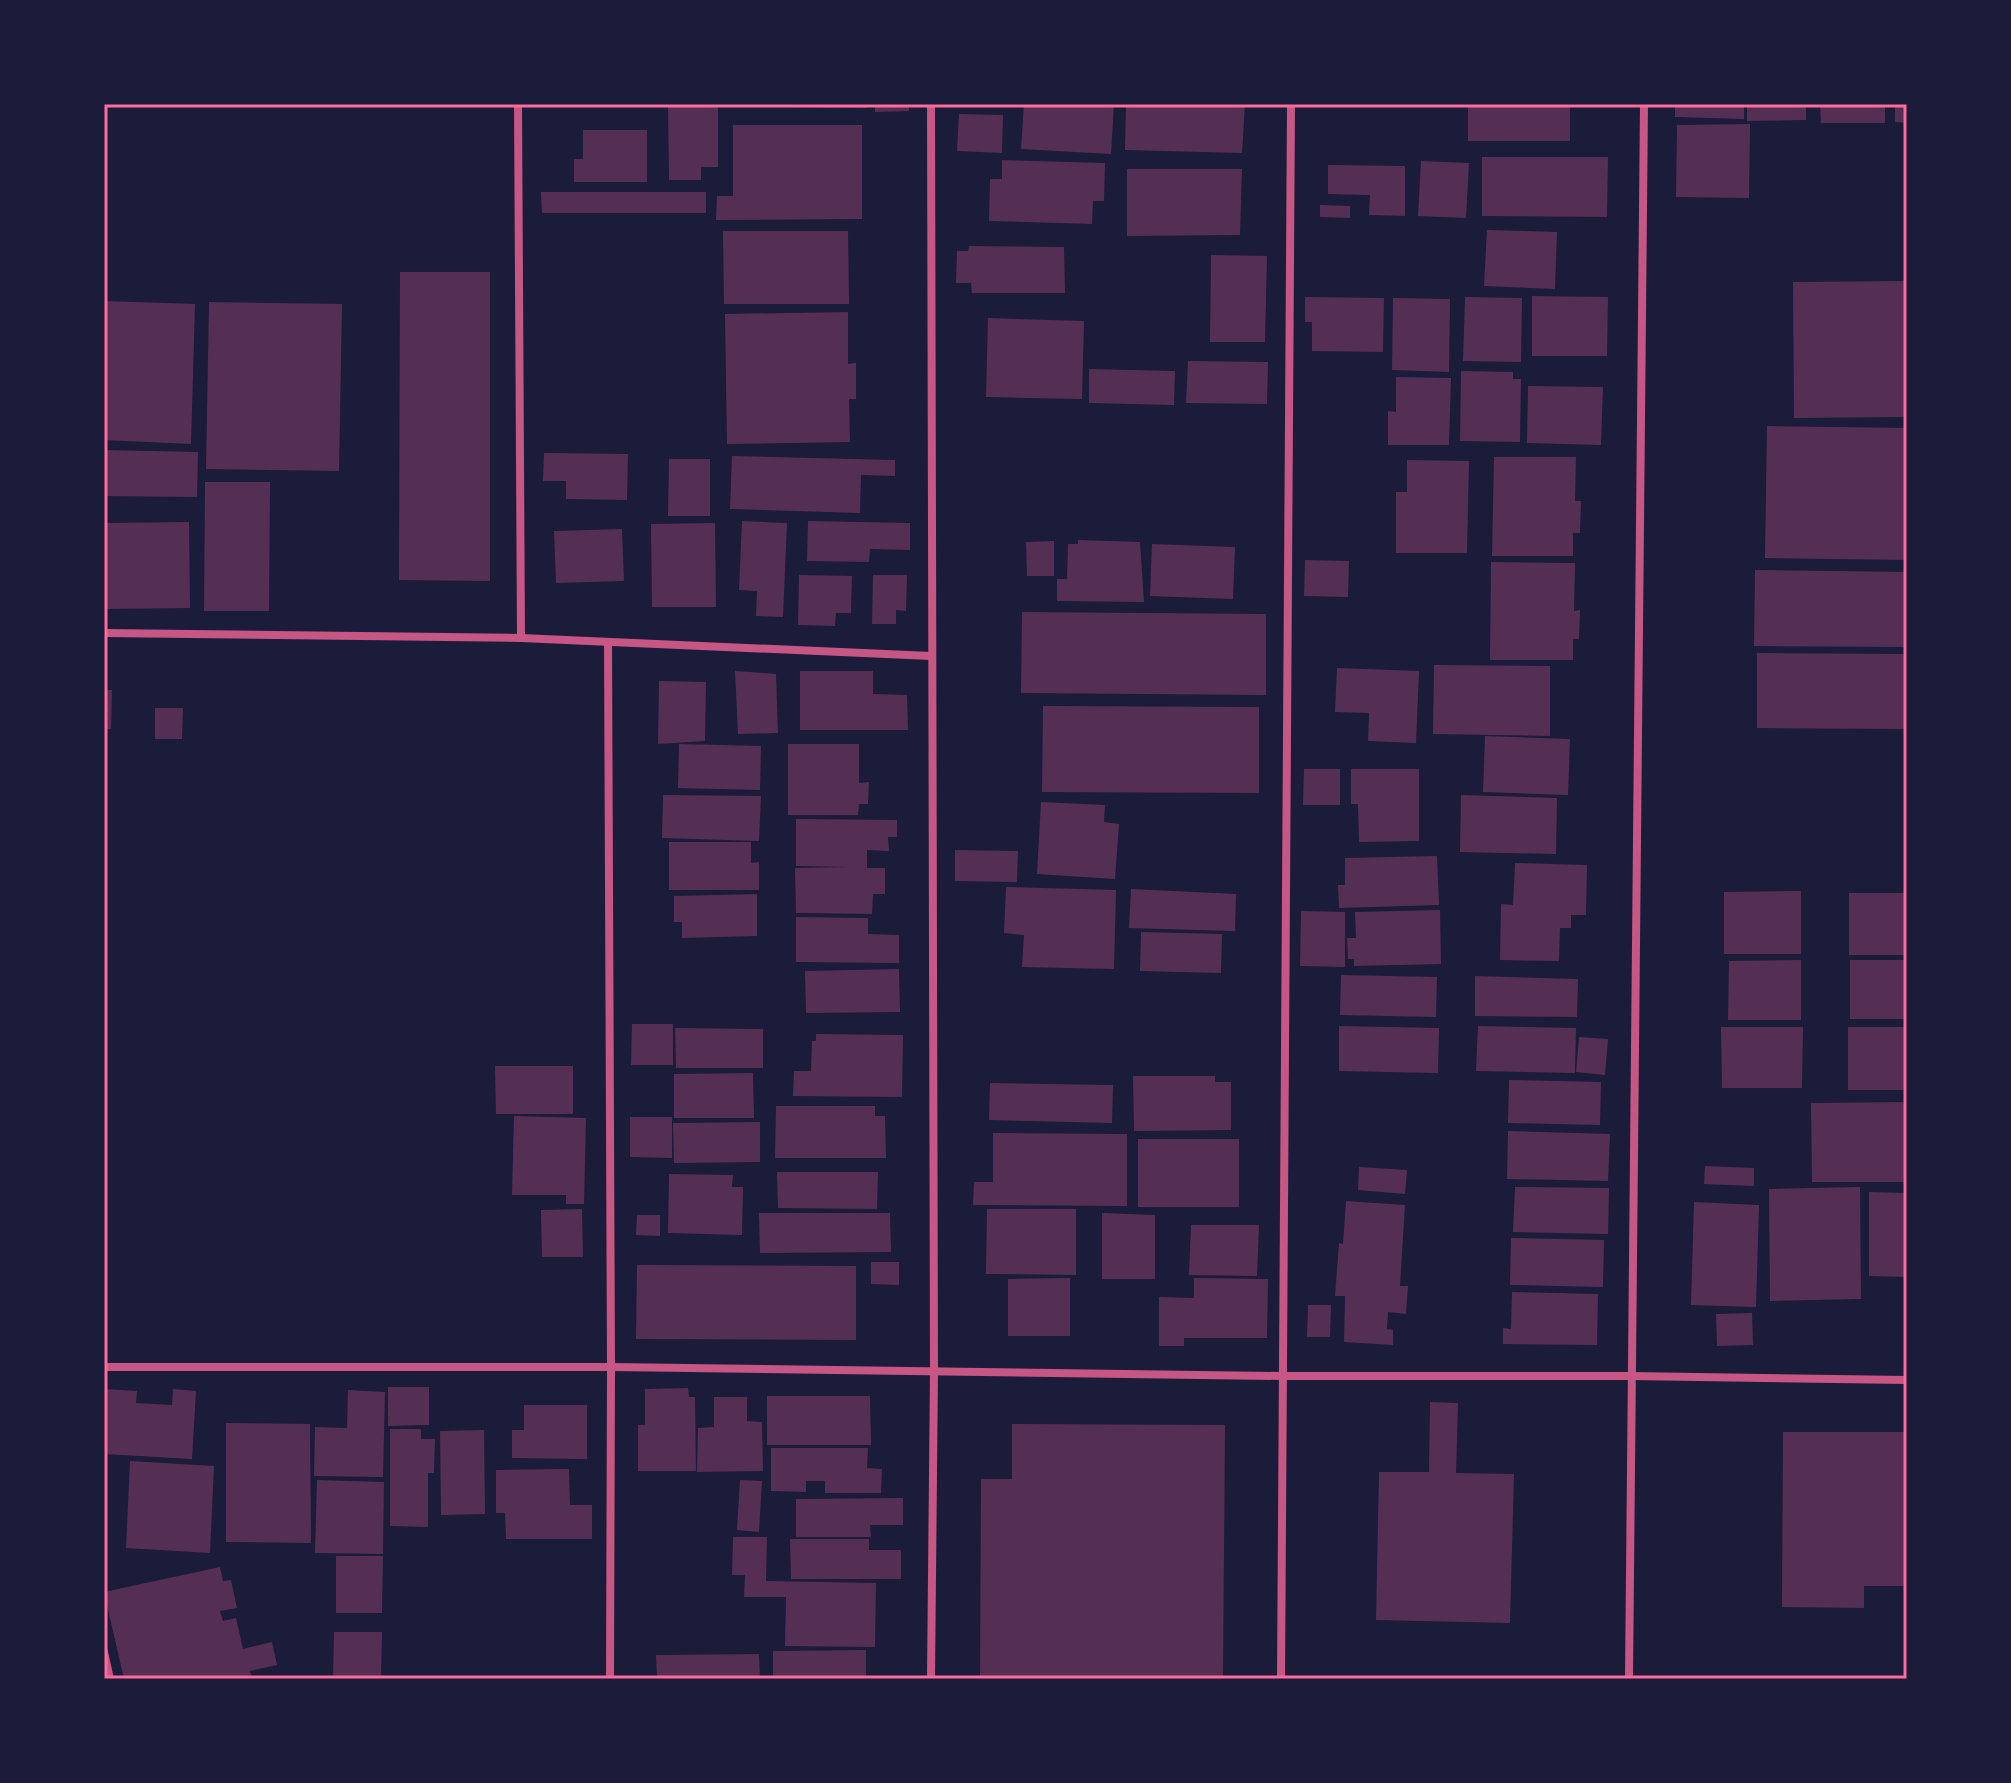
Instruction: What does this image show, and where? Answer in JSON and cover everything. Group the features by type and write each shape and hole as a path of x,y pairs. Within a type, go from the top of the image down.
{"street":[{"path":"518,104 521,638"},
{"path":"931,104 934,1370 931,1679"},
{"path":"1281,1679 1291,104"},
{"path":"1629,1679 1644,104"},
{"path":"104,633 521,638 931,656"},
{"path":"608,642 610,1679"},
{"path":"104,1367 611,1367 1907,1380"},
{"path":"104,1652 110,1679"}],"building":[{"path":"790,104 866,104 866,108 790,107"},
{"path":"875,104 909,104 909,111 875,112"},
{"path":"1024,104 1114,104 1111,154 1021,149"},
{"path":"1126,104 1245,104 1242,153 1125,150"},
{"path":"1468,104 1570,104 1570,141 1468,141"},
{"path":"1675,104 1744,104 1744,119 1675,117"},
{"path":"1747,104 1806,104 1806,120 1747,121"},
{"path":"1820,104 1885,104 1885,123 1821,123"},
{"path":"1895,104 1907,104 1907,123 1895,122"},
{"path":"668,106 718,107 718,167 701,167 701,180 669,180"},
{"path":"959,114 1003,115 1002,153 957,151"},
{"path":"1750,124 1749,198 1676,197 1677,125"},
{"path":"733,125 862,125 862,219 716,220 717,196 733,196"},
{"path":"583,130 647,130 647,182 574,182 574,159 583,159"},
{"path":"1482,157 1608,157 1607,217 1482,216"},
{"path":"1002,160 1105,163 1104,201 1093,201 1092,224 989,221 990,179 1002,179"},
{"path":"1421,161 1469,163 1466,218 1418,216"},
{"path":"1328,165 1405,166 1405,216 1369,215 1370,195 1328,194"},
{"path":"1127,169 1242,169 1240,235 1127,236"},
{"path":"541,192 706,192 706,213 542,213"},
{"path":"1320,205 1350,206 1350,218 1320,217"},
{"path":"1487,230 1557,232 1555,289 1484,286"},
{"path":"723,231 848,231 849,304 724,304"},
{"path":"969,246 1064,247 1065,293 972,293 971,283 956,283 957,251 968,251"},
{"path":"1211,255 1267,256 1265,342 1210,342"},
{"path":"400,272 490,272 490,581 399,580"},
{"path":"1907,281 1907,417 1794,418 1793,282"},
{"path":"1532,296 1608,297 1607,356 1532,356"},
{"path":"1305,297 1384,298 1383,352 1312,351 1312,322 1305,322"},
{"path":"1465,297 1522,298 1521,362 1463,361"},
{"path":"1393,298 1450,299 1449,372 1392,370"},
{"path":"104,301 195,304 191,444 104,440"},
{"path":"209,302 342,304 339,471 206,469"},
{"path":"848,312 848,364 856,363 856,399 849,399 850,442 727,444 725,314"},
{"path":"988,318 1084,321 1082,399 986,397"},
{"path":"1188,361 1268,362 1267,404 1186,403"},
{"path":"1089,369 1175,371 1174,405 1089,403"},
{"path":"1461,371 1513,372 1513,379 1521,379 1520,442 1460,441"},
{"path":"1396,377 1451,378 1449,445 1388,445 1388,411 1396,412"},
{"path":"1528,386 1603,387 1601,445 1527,443"},
{"path":"1767,426 1907,428 1907,560 1765,558"},
{"path":"104,450 198,452 197,497 104,496"},
{"path":"544,453 628,454 627,500 566,499 566,481 543,481"},
{"path":"732,456 895,460 895,476 861,475 860,513 730,509"},
{"path":"1494,457 1576,457 1575,501 1581,501 1580,533 1573,533 1573,556 1492,556"},
{"path":"669,459 710,459 710,516 668,516"},
{"path":"1407,460 1469,461 1467,553 1396,553 1396,492 1407,492"},
{"path":"205,482 270,482 269,611 204,611"},
{"path":"742,521 787,523 783,617 756,616 757,591 739,590"},
{"path":"808,521 910,523 910,550 870,549 869,562 807,561"},
{"path":"189,522 190,608 104,609 104,523"},
{"path":"715,523 716,607 652,607 651,524"},
{"path":"622,529 624,581 556,583 554,531"},
{"path":"1078,540 1140,542 1144,602 1057,601 1057,579 1067,579 1068,544 1078,544"},
{"path":"1054,541 1054,576 1027,576 1026,542"},
{"path":"1152,544 1235,547 1233,599 1150,596"},
{"path":"1305,560 1349,561 1348,597 1304,596"},
{"path":"1491,562 1575,563 1574,611 1580,610 1579,639 1573,639 1573,660 1490,660"},
{"path":"1755,570 1907,572 1907,647 1754,646"},
{"path":"799,575 852,576 851,613 836,613 835,626 798,625"},
{"path":"873,575 907,575 906,611 896,610 896,624 872,624"},
{"path":"1022,612 1266,614 1266,695 1021,693"},
{"path":"1757,653 1907,654 1907,729 1757,728"},
{"path":"1434,665 1550,666 1550,736 1433,734"},
{"path":"1337,668 1419,671 1416,743 1368,741 1369,713 1335,712"},
{"path":"735,671 776,674 778,733 738,734"},
{"path":"800,671 873,671 873,694 907,695 908,730 800,730"},
{"path":"659,681 706,682 705,741 658,744"},
{"path":"104,690 112,690 111,729 104,729"},
{"path":"1043,706 1259,707 1259,793 1042,792"},
{"path":"155,708 183,708 182,739 155,739"},
{"path":"1485,736 1570,739 1568,795 1483,792"},
{"path":"679,744 761,746 760,790 678,788"},
{"path":"788,744 859,744 859,783 869,782 868,804 859,804 858,815 788,815"},
{"path":"1304,769 1340,769 1340,805 1303,805"},
{"path":"1351,769 1419,769 1419,841 1359,842 1358,804 1351,804"},
{"path":"663,795 761,796 759,841 662,838"},
{"path":"1461,795 1557,798 1556,854 1460,852"},
{"path":"1041,802 1105,805 1104,822 1119,824 1115,879 1037,874"},
{"path":"796,819 897,820 897,837 888,837 889,851 867,850 867,868 885,868 885,894 873,894 872,914 796,913 795,868 850,867 796,866"},
{"path":"669,842 751,842 751,863 759,862 759,890 669,890"},
{"path":"955,850 1018,851 1017,882 955,881"},
{"path":"1437,856 1439,905 1339,908 1338,885 1345,885 1345,858"},
{"path":"1515,863 1587,865 1586,915 1571,915 1571,928 1560,928 1559,961 1500,960 1501,904 1513,905"},
{"path":"1006,887 1116,890 1114,969 1022,967 1024,935 1004,933"},
{"path":"1131,889 1236,894 1235,931 1129,928"},
{"path":"1801,891 1801,954 1724,954 1724,892"},
{"path":"1849,893 1907,893 1907,955 1849,955"},
{"path":"757,894 757,936 682,938 682,922 674,922 674,896"},
{"path":"1440,910 1441,964 1354,966 1354,959 1348,959 1347,938 1356,938 1355,912"},
{"path":"1301,911 1345,912 1345,967 1300,966"},
{"path":"796,917 868,918 868,934 899,935 899,963 796,962"},
{"path":"1141,932 1222,934 1221,973 1140,971"},
{"path":"1801,960 1801,1020 1728,1020 1729,961"},
{"path":"1850,960 1907,960 1907,1019 1850,1019"},
{"path":"899,969 900,1012 806,1013 805,971"},
{"path":"1341,975 1437,977 1436,1017 1340,1015"},
{"path":"1475,976 1578,979 1577,1017 1475,1016"},
{"path":"632,1024 673,1024 673,1065 631,1065"},
{"path":"1339,1026 1439,1028 1438,1073 1339,1071"},
{"path":"1478,1026 1576,1028 1575,1073 1476,1071"},
{"path":"1721,1027 1803,1027 1802,1088 1722,1088"},
{"path":"1848,1027 1907,1027 1907,1090 1848,1090"},
{"path":"675,1028 763,1029 763,1068 676,1068"},
{"path":"816,1034 903,1035 902,1097 793,1096 794,1071 811,1071 812,1041 816,1041"},
{"path":"1579,1037 1608,1039 1605,1075 1576,1072"},
{"path":"495,1066 573,1066 573,1114 496,1114"},
{"path":"753,1073 754,1118 674,1118 674,1074"},
{"path":"1133,1076 1215,1076 1215,1082 1231,1082 1231,1130 1134,1131"},
{"path":"1509,1080 1601,1082 1600,1125 1508,1123"},
{"path":"990,1083 1113,1085 1112,1123 989,1120"},
{"path":"1907,1102 1907,1182 1812,1182 1811,1103"},
{"path":"776,1106 875,1106 875,1116 885,1116 886,1158 775,1158"},
{"path":"514,1116 586,1118 584,1204 566,1204 566,1195 512,1195"},
{"path":"630,1117 672,1117 672,1158 630,1157"},
{"path":"760,1122 760,1162 674,1163 673,1123"},
{"path":"1508,1131 1610,1134 1608,1181 1507,1179"},
{"path":"993,1133 1127,1134 1127,1206 973,1205 974,1182 993,1182"},
{"path":"1138,1139 1239,1139 1239,1207 1138,1207"},
{"path":"1705,1166 1754,1168 1754,1186 1704,1184"},
{"path":"1359,1167 1407,1170 1405,1194 1358,1190"},
{"path":"777,1172 878,1172 877,1209 778,1208"},
{"path":"669,1174 733,1175 732,1187 743,1187 742,1235 668,1233"},
{"path":"1515,1187 1609,1188 1608,1234 1513,1232"},
{"path":"1860,1187 1861,1299 1770,1301 1769,1189"},
{"path":"1869,1192 1907,1193 1907,1277 1869,1276"},
{"path":"1346,1201 1405,1205 1400,1286 1408,1286 1406,1314 1388,1312 1387,1329 1393,1330 1393,1345 1344,1342 1345,1296 1335,1296"},
{"path":"1694,1202 1759,1205 1756,1307 1691,1305"},
{"path":"582,1209 583,1257 542,1257 541,1210"},
{"path":"987,1209 1076,1209 1076,1275 986,1274"},
{"path":"759,1213 890,1213 891,1252 760,1253"},
{"path":"1102,1213 1155,1215 1155,1279 1102,1279"},
{"path":"637,1215 660,1215 660,1236 636,1235"},
{"path":"1191,1225 1259,1225 1257,1276 1189,1275"},
{"path":"1511,1238 1604,1240 1603,1287 1510,1285"},
{"path":"871,1262 899,1262 899,1285 871,1284"},
{"path":"637,1265 856,1266 856,1340 636,1339"},
{"path":"1070,1278 1070,1336 1008,1336 1008,1279"},
{"path":"1194,1278 1268,1279 1267,1338 1184,1338 1184,1346 1159,1346 1159,1297 1194,1298"},
{"path":"1512,1292 1598,1294 1597,1345 1503,1344 1503,1328 1511,1329"},
{"path":"1308,1305 1331,1305 1330,1337 1307,1337"},
{"path":"1752,1313 1753,1345 1717,1346 1716,1314"},
{"path":"388,1387 429,1387 429,1425 388,1426"},
{"path":"688,1388 689,1397 695,1397 696,1471 638,1471 638,1425 645,1425 645,1389"},
{"path":"104,1389 137,1391 136,1403 172,1405 173,1389 196,1391 192,1459 104,1454"},
{"path":"348,1390 385,1392 383,1477 314,1476 315,1427 347,1428"},
{"path":"767,1396 870,1396 871,1445 767,1445"},
{"path":"714,1397 747,1397 747,1421 762,1422 763,1471 697,1472 698,1428 714,1427"},
{"path":"1430,1402 1458,1403 1456,1473 1514,1474 1510,1623 1376,1620 1379,1472 1429,1472"},
{"path":"524,1405 587,1405 587,1459 512,1458 512,1430 524,1430"},
{"path":"226,1423 310,1424 311,1543 226,1542"},
{"path":"1012,1424 1225,1425 1223,1679 980,1679 981,1479 1012,1479"},
{"path":"390,1429 421,1429 421,1439 435,1439 434,1473 428,1473 428,1527 390,1526"},
{"path":"484,1430 485,1514 441,1515 440,1431"},
{"path":"1783,1432 1907,1432 1907,1586 1864,1586 1864,1608 1782,1607"},
{"path":"771,1448 868,1448 867,1468 882,1469 881,1493 825,1493 825,1481 806,1481 806,1492 771,1491"},
{"path":"130,1461 214,1466 210,1553 126,1548"},
{"path":"569,1469 570,1505 592,1505 592,1539 506,1539 505,1513 496,1513 496,1470"},
{"path":"317,1480 384,1482 383,1554 315,1553"},
{"path":"740,1480 762,1481 759,1532 737,1530"},
{"path":"903,1498 903,1525 870,1525 871,1537 796,1537 796,1499"},
{"path":"733,1537 767,1537 766,1581 876,1583 875,1647 785,1646 786,1597 744,1597 745,1575 732,1575"},
{"path":"790,1539 869,1539 869,1550 901,1550 901,1579 791,1579"},
{"path":"336,1556 383,1556 382,1613 336,1613"},
{"path":"220,1567 223,1581 231,1580 237,1608 220,1611 223,1621 236,1618 243,1649 272,1642 277,1665 250,1671 252,1679 124,1679 104,1592"},
{"path":"334,1632 382,1632 381,1679 333,1679"},
{"path":"866,1650 866,1679 773,1679 773,1651"},
{"path":"759,1654 760,1679 657,1679 656,1655"}]}
